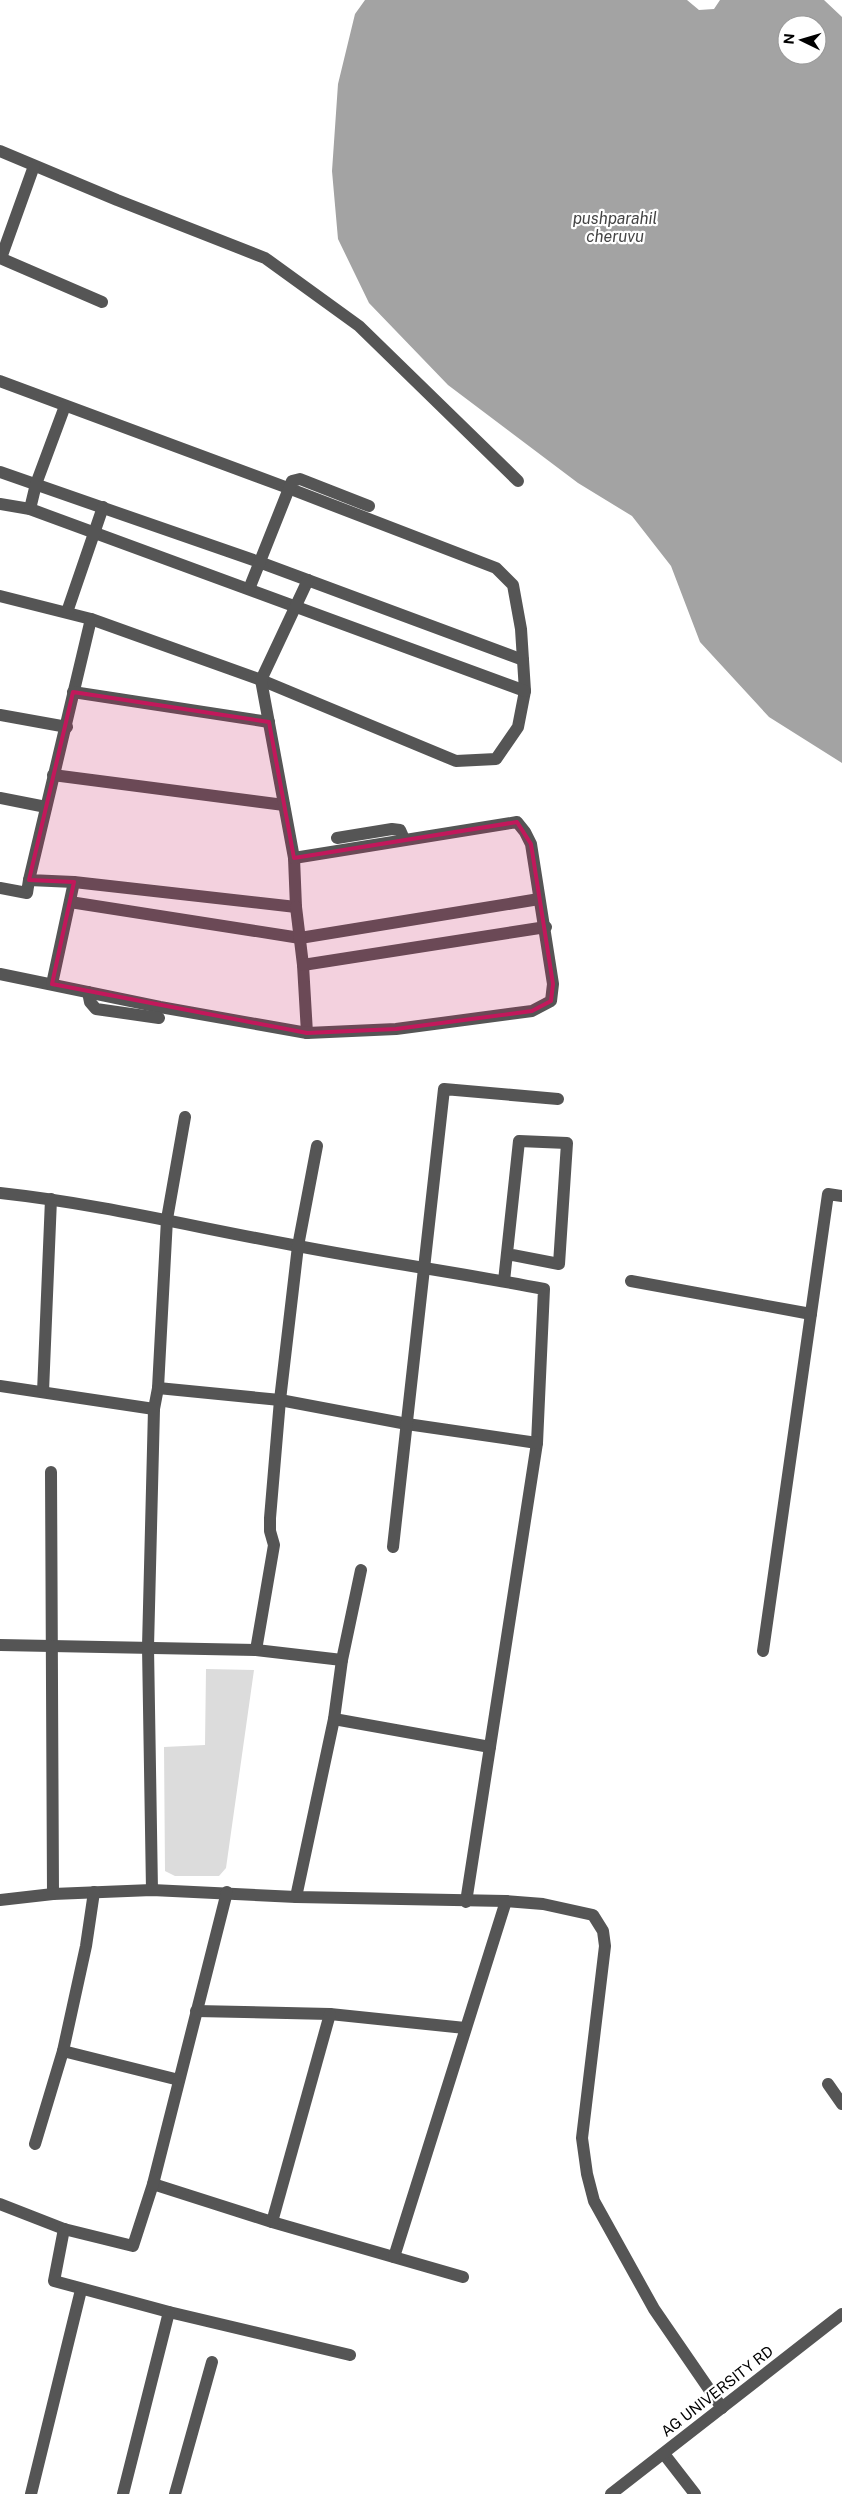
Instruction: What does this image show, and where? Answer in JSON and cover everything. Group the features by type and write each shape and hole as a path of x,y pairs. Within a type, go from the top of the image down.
{"street":[{"path":"0,152 265,258 359,326 518,480"},
{"path":"34,166 0,258 102,302"},
{"path":"0,381 496,568 513,585 526,691 518,727 496,759 469,762 456,761 261,680 91,619 0,596"},
{"path":"30,509 36,484 65,406"},
{"path":"0,472 259,562 523,660"},
{"path":"249,589 292,481 300,479 369,506"},
{"path":"0,504 30,509 526,691"},
{"path":"67,612 103,507"},
{"path":"307,1033 303,965 296,907 294,858 261,680 308,580"},
{"path":"0,888 27,893 53,775 67,728 73,692 91,619"},
{"path":"73,692 269,722"},
{"path":"0,715 67,728"},
{"path":"53,775 284,805"},
{"path":"0,798 46,807"},
{"path":"0,974 160,1007 307,1033 396,1029 532,1011 551,1000 553,984 546,926 538,899 531,844 517,822 294,858"},
{"path":"337,838 392,829 400,830 404,839"},
{"path":"29,880 74,882 296,907"},
{"path":"52,984 74,882"},
{"path":"70,902 300,938 538,899"},
{"path":"303,965 546,926"},
{"path":"88,992 90,1002 96,1008 159,1018"},
{"path":"393,1547 444,1088 558,1099"},
{"path":"152,1890 148,1647 154,1408 158,1388 167,1219 184,1117"},
{"path":"504,1281 506,1254 520,1141 567,1143 559,1264 506,1254"},
{"path":"256,1650 274,1545 270,1531 270,1518 280,1400 298,1246 317,1146"},
{"path":"0,1192 51,1198 167,1219 298,1246 544,1289 537,1444 466,1902"},
{"path":"763,1651 828,1194 842,1196"},
{"path":"43,1392 51,1198"},
{"path":"631,1280 811,1314"},
{"path":"0,1386 154,1408"},
{"path":"158,1388 280,1400 407,1424 537,1444"},
{"path":"50,1472 53,1645 53,1894"},
{"path":"296,1897 334,1719 342,1660 361,1570"},
{"path":"0,1645 256,1650 342,1660"},
{"path":"334,1719 490,1747"},
{"path":"0,1900 53,1894 152,1890 227,1892 296,1897 466,1902 506,1901 543,1904 593,1915 602,1931 605,1946 602,1984 582,2138 587,2174 594,2201 654,2309 722,2408"},
{"path":"36,2144 63,2051 86,1946 94,1892"},
{"path":"0,2204 64,2229 133,2246 152,2184 227,1892"},
{"path":"394,2257 506,1901"},
{"path":"196,2011 330,2014 465,2028"},
{"path":"272,2222 330,2014"},
{"path":"63,2051 179,2080"},
{"path":"828,2084 842,2104"},
{"path":"152,2184 272,2222 463,2277"},
{"path":"64,2229 54,2281 81,2290 350,2355"},
{"path":"31,2494 81,2290"},
{"path":"123,2494 169,2312"},
{"name":"AG UNIVERSITY RD","path":"611,2494 842,2314"},
{"path":"175,2494 212,2362"},
{"path":"664,2454 695,2494"}],"highlighted area":[{"path":"73,692 269,722 294,858 517,822 531,844 553,984 551,1001 532,1011 396,1029 307,1033 52,984 74,882 29,880"}],"shaded area":[{"path":"206,1669 254,1670 226,1868 219,1876 175,1876 165,1871 164,1747 205,1745"}],"water":[{"name":"pushparahil cheruvu","path":"365,0 687,0 699,10 714,9 720,0 824,0 842,17 842,763 769,717 700,642 671,566 632,516 578,483 448,385 369,303 338,239 332,171 338,84 355,14"}]}
